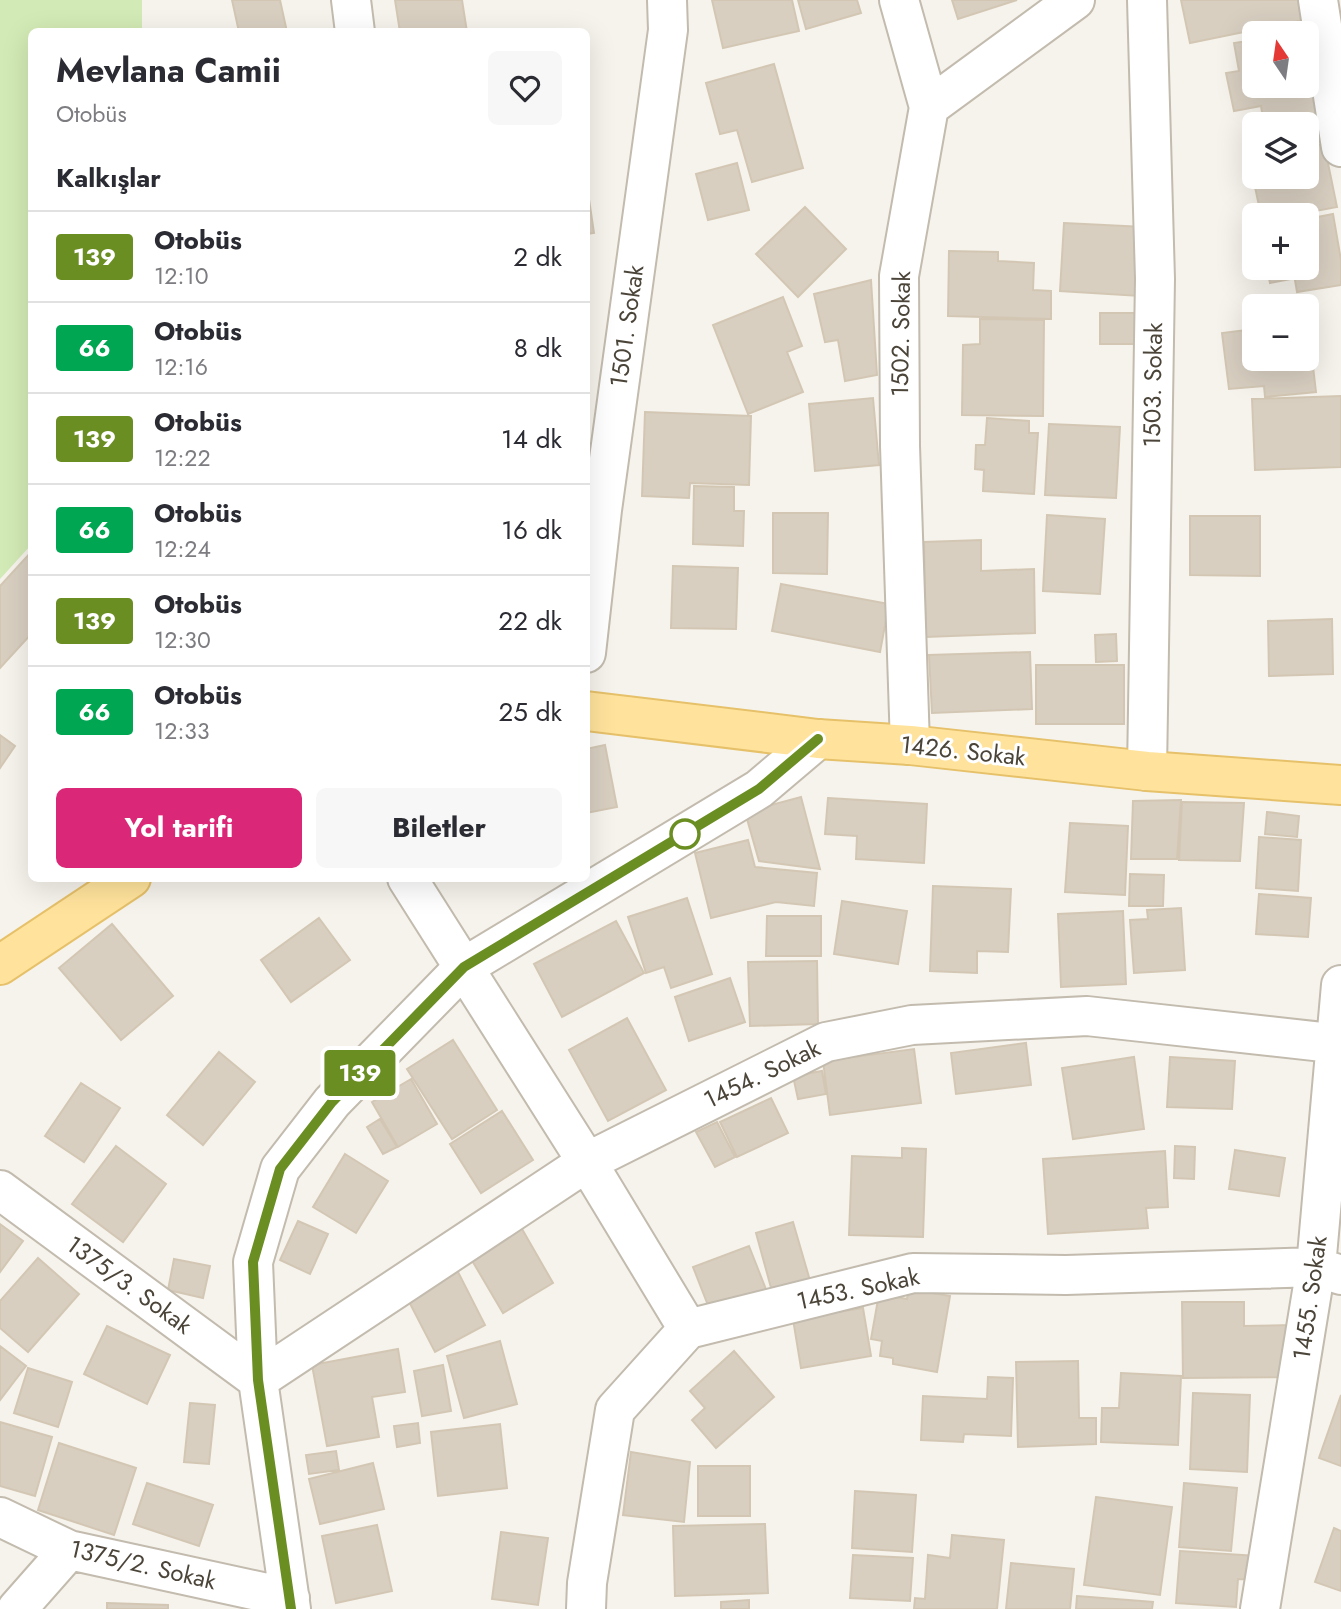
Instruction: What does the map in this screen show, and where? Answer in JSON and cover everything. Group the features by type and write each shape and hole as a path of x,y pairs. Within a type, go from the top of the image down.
{"main road":[{"name":"1426. Sokak","path":"590,711 818,739 910,745 1147,771 1341,785"},
{"path":"0,965 125,882"}],"street":[{"path":"351,0 354,28"},
{"name":"1501. Sokak","path":"590,617 602,510 668,30 667,0"},
{"path":"898,0 929,107 1075,0"},
{"name":"1503. Sokak","path":"1147,0 1155,279 1147,771"},
{"path":"1318,0 1341,147"},
{"name":"1502. Sokak","path":"910,745 900,446 899,276 929,107"},
{"path":"291,1604 258,1380 253,1262 280,1169 332,1102 464,967 759,789 818,739"},
{"path":"410,882 587,1162 688,1329 615,1410 587,1583 586,1609"},
{"name":"1455. Sokak","path":"1260,1609 1329,1271 1341,985"},
{"name":"1454. Sokak","path":"258,1380 587,1162 826,1042 912,1025 1087,1016 1338,1043"},
{"name":"1375/3. Sokak","path":"0,1190 258,1380"},
{"name":"1453. Sokak","path":"688,1329 914,1273 1066,1275 1329,1271"},
{"name":"1375/2. Sokak","path":"0,1517 69,1550 291,1604"},
{"path":"17,1609 69,1550"}],"green space":[{"path":"0,0 142,0 142,28 28,28 28,548 0,579"}],"building":[{"path":"232,0 280,0 286,28 238,28"},
{"path":"395,0 462,0 466,28 399,28"},
{"path":"712,0 792,0 799,31 723,48"},
{"path":"798,0 857,0 861,13 806,29"},
{"path":"952,0 1017,0 958,19"},
{"path":"1181,0 1304,0 1308,19 1242,21 1242,32 1190,43"},
{"path":"1242,42 1242,98 1319,98 1323,119 1319,120 1319,112 1262,112 1261,106 1234,111 1226,73 1239,71 1234,43"},
{"path":"774,64 803,168 752,182 737,130 720,134 706,83"},
{"path":"1324,144 1337,207 1319,210 1319,203 1258,203 1255,189 1319,189 1319,145"},
{"path":"737,163 749,210 708,220 696,174"},
{"path":"590,206 594,233 590,234"},
{"path":"805,207 846,249 798,297 756,254"},
{"path":"1333,214 1341,260 1341,285 1297,292 1295,280 1319,280 1319,217"},
{"path":"1064,223 1144,227 1140,296 1060,291"},
{"path":"949,251 998,252 998,261 1034,263 1033,290 1051,291 1051,319 948,316"},
{"path":"871,280 877,375 845,381 838,340 825,342 814,294"},
{"path":"783,297 802,346 787,352 803,392 748,414 713,325"},
{"path":"1100,313 1137,313 1137,344 1100,344"},
{"path":"980,319 1044,320 1043,416 962,415 963,345 980,344"},
{"path":"1242,331 1242,371 1314,371 1316,392 1265,397 1264,386 1229,389 1222,333"},
{"path":"1341,396 1341,467 1255,470 1252,399"},
{"path":"873,398 879,465 815,471 809,404"},
{"path":"645,412 751,416 749,485 690,483 689,498 642,496"},
{"path":"987,418 1029,421 1029,433 1038,433 1034,494 983,491 984,470 975,469 976,445 985,445"},
{"path":"1049,424 1120,427 1116,498 1045,495"},
{"path":"694,486 734,487 734,511 744,511 743,546 693,544"},
{"path":"773,513 828,513 827,574 773,573"},
{"path":"1047,515 1105,519 1100,594 1043,591"},
{"path":"1190,516 1260,516 1260,576 1190,575"},
{"path":"981,540 981,571 1034,569 1035,633 926,637 924,542"},
{"path":"28,555 28,637 0,668 0,586"},
{"path":"673,566 738,568 736,629 671,628"},
{"path":"781,584 889,604 880,652 772,631"},
{"path":"1332,619 1333,674 1269,676 1268,621"},
{"path":"1116,634 1117,661 1096,662 1095,635"},
{"path":"1030,652 1032,709 932,713 929,655"},
{"path":"1036,665 1124,665 1124,724 1036,724"},
{"path":"0,735 15,746 0,768"},
{"path":"605,745 617,807 590,812 590,748"},
{"path":"801,797 820,869 759,861 745,812"},
{"path":"828,798 927,804 924,863 856,859 857,836 825,834"},
{"path":"1181,800 1177,859 1131,859 1133,801"},
{"path":"1182,802 1244,803 1240,861 1179,860"},
{"path":"1267,812 1299,816 1297,837 1265,834"},
{"path":"1070,823 1128,826 1125,895 1065,892"},
{"path":"1259,837 1301,840 1298,891 1256,888"},
{"path":"748,840 755,867 817,873 814,906 776,902 711,918 695,853"},
{"path":"1130,874 1164,875 1163,906 1129,906"},
{"path":"933,886 1011,889 1008,952 977,951 977,973 930,971"},
{"path":"1259,894 1311,898 1308,937 1256,934"},
{"path":"687,898 712,974 671,988 664,967 646,973 628,917"},
{"path":"842,901 907,911 898,964 834,954"},
{"path":"1181,908 1185,970 1134,973 1130,920 1148,919 1147,910"},
{"path":"1123,911 1126,984 1061,987 1058,914"},
{"path":"767,916 821,916 821,956 766,956"},
{"path":"319,918 350,960 291,1002 261,960"},
{"path":"616,921 644,973 562,1017 534,964"},
{"path":"112,924 173,996 121,1040 59,968"},
{"path":"817,961 818,1024 750,1026 748,962"},
{"path":"730,978 745,1022 689,1041 675,997"},
{"path":"627,1018 666,1090 608,1121 569,1050"},
{"path":"453,1040 497,1110 452,1139 407,1069"},
{"path":"1026,1043 1031,1085 956,1094 951,1053"},
{"path":"914,1049 921,1103 830,1115 823,1061"},
{"path":"219,1052 255,1082 203,1145 167,1115"},
{"path":"1134,1057 1144,1129 1073,1139 1062,1068"},
{"path":"1170,1057 1235,1061 1232,1109 1167,1107"},
{"path":"822,1071 826,1094 798,1099 793,1076"},
{"path":"411,1079 437,1124 398,1147 372,1102"},
{"path":"81,1083 120,1108 84,1162 45,1136"},
{"path":"771,1098 788,1133 737,1157 720,1122"},
{"path":"502,1111 533,1160 481,1193 450,1144"},
{"path":"380,1119 397,1147 383,1154 367,1127"},
{"path":"717,1122 735,1157 715,1167 696,1132"},
{"path":"116,1146 166,1184 123,1242 72,1204"},
{"path":"1175,1146 1195,1147 1194,1179 1174,1178"},
{"path":"902,1148 926,1149 923,1237 849,1235 852,1156 902,1158"},
{"path":"1235,1150 1285,1158 1279,1196 1229,1189"},
{"path":"1165,1151 1168,1207 1146,1208 1148,1228 1048,1234 1043,1159"},
{"path":"345,1154 388,1181 356,1233 313,1207"},
{"path":"298,1221 328,1234 310,1274 280,1260"},
{"path":"518,1222 553,1283 503,1313 467,1252"},
{"path":"793,1222 811,1284 773,1295 756,1233"},
{"path":"0,1224 23,1241 0,1272"},
{"path":"749,1246 767,1292 711,1313 693,1267"},
{"path":"38,1258 79,1294 28,1352 0,1328 0,1301"},
{"path":"174,1259 210,1266 203,1298 168,1290"},
{"path":"456,1268 485,1325 435,1352 405,1294"},
{"path":"909,1289 950,1296 937,1372 893,1364 893,1358 880,1356 882,1341 871,1339 879,1294 907,1299"},
{"path":"1182,1302 1244,1302 1244,1326 1293,1325 1294,1377 1183,1378"},
{"path":"863,1308 871,1356 801,1368 793,1319"},
{"path":"107,1326 170,1355 147,1404 84,1374"},
{"path":"500,1341 517,1404 464,1418 447,1356"},
{"path":"0,1346 26,1366 0,1400"},
{"path":"398,1349 405,1392 372,1397 379,1437 327,1446 312,1365"},
{"path":"734,1351 774,1397 716,1448 692,1420 705,1408 690,1391"},
{"path":"1078,1361 1079,1418 1096,1418 1096,1444 1018,1447 1016,1362"},
{"path":"443,1365 451,1411 422,1416 414,1371"},
{"path":"28,1368 72,1382 58,1427 14,1413"},
{"path":"1121,1373 1181,1376 1178,1445 1101,1442 1102,1408 1119,1408"},
{"path":"988,1377 1013,1378 1011,1436 964,1434 963,1442 921,1440 923,1396 987,1399"},
{"path":"1193,1393 1250,1395 1247,1472 1190,1469"},
{"path":"1341,1395 1341,1466 1319,1458"},
{"path":"190,1403 215,1405 209,1464 184,1462"},
{"path":"0,1422 52,1437 35,1496 0,1486"},
{"path":"418,1423 420,1443 397,1447 394,1426"},
{"path":"500,1424 507,1488 438,1496 431,1432"},
{"path":"59,1443 136,1468 114,1535 38,1510"},
{"path":"336,1451 339,1470 309,1474 306,1455"},
{"path":"631,1452 690,1462 684,1522 623,1515"},
{"path":"373,1463 384,1509 320,1524 309,1479"},
{"path":"698,1466 750,1466 750,1516 698,1516"},
{"path":"147,1483 213,1505 199,1546 133,1524"},
{"path":"1184,1483 1237,1488 1231,1551 1179,1547"},
{"path":"855,1491 916,1495 912,1552 852,1548"},
{"path":"1096,1497 1172,1507 1160,1595 1084,1585"},
{"path":"765,1524 768,1593 675,1596 673,1526"},
{"path":"377,1525 392,1591 336,1603 322,1536"},
{"path":"1334,1528 1341,1531 1341,1591 1315,1582"},
{"path":"501,1532 548,1538 538,1605 492,1599"},
{"path":"952,1535 1004,1540 997,1609 914,1609 915,1598 925,1599 928,1555 950,1558"},
{"path":"1180,1551 1257,1556 1256,1580 1238,1579 1236,1607 1176,1603"},
{"path":"853,1555 913,1558 910,1601 850,1598"},
{"path":"1011,1563 1074,1569 1070,1609 1006,1609"},
{"path":"1077,1596 1153,1602 1152,1609 1076,1609"},
{"path":"749,1600 749,1609 721,1609 721,1602"},
{"path":"107,1603 168,1605 168,1609 107,1609"}],"bus line":[{"name":"139","path":"291,1609 258,1380 253,1262 280,1169 332,1102 464,967 759,789 818,739"}]}
